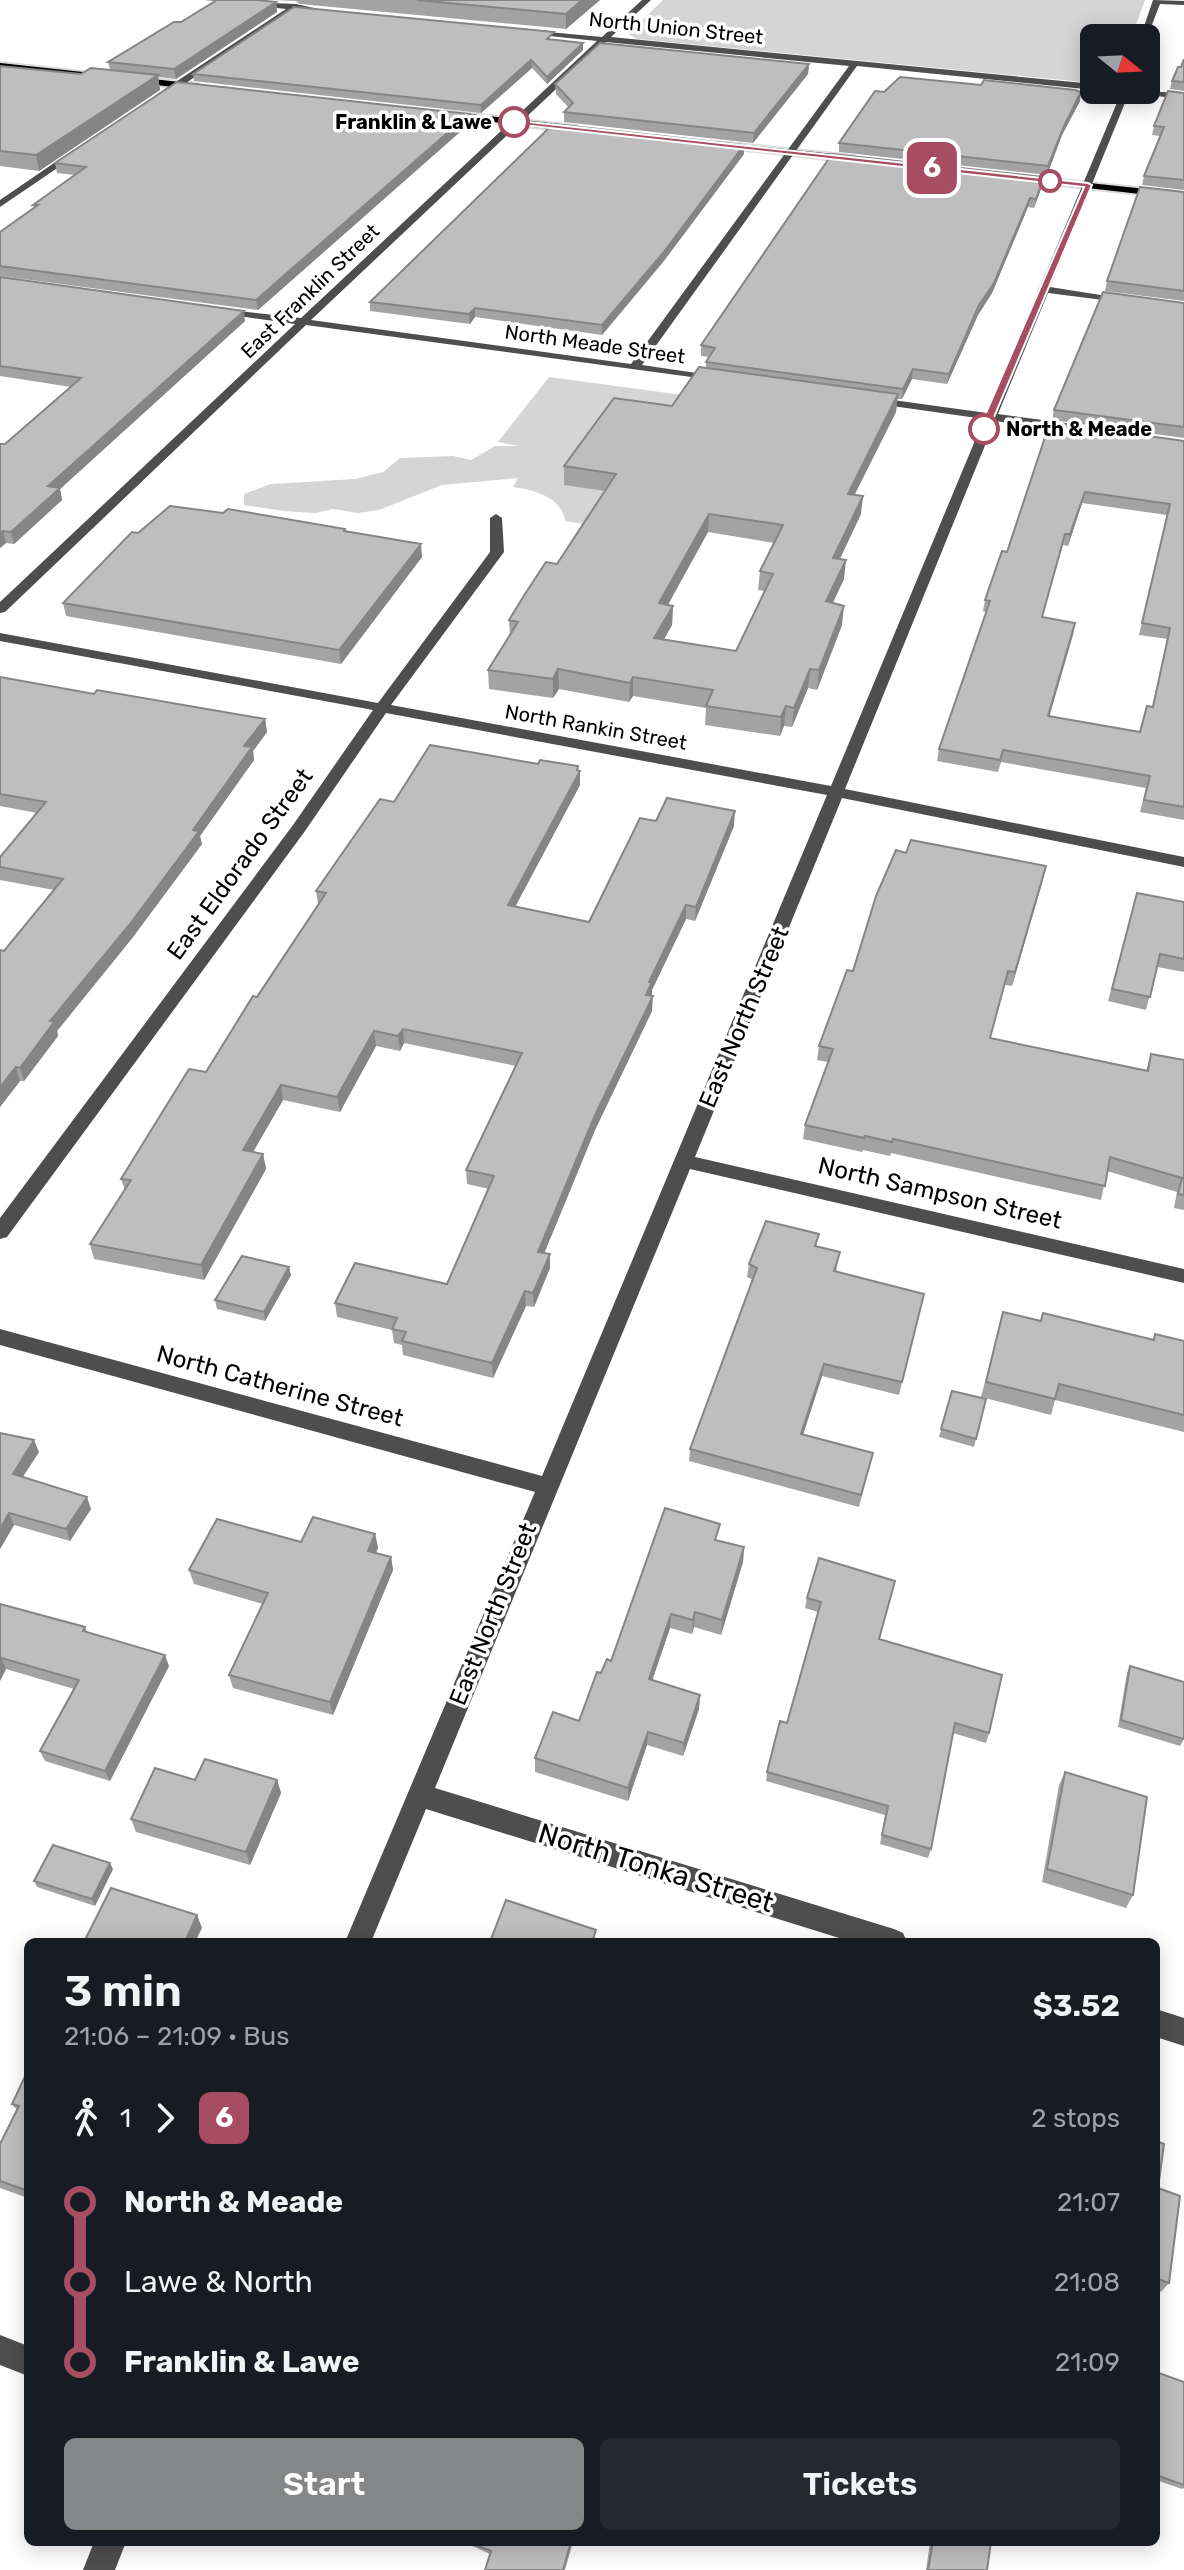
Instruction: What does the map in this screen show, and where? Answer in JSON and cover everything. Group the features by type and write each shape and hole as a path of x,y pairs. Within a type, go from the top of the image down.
{"main road":[{"path":"0,66 98,76"},
{"path":"127,79 216,89"},
{"path":"429,112 585,130"},
{"path":"706,143 864,161"},
{"path":"1000,176 1184,196"}],"street":[{"path":"208,0 333,12"},
{"path":"154,100 306,0"},
{"name":"East Franklin Street","path":"0,609 647,0"},
{"path":"1149,24 1157,0 1184,3"},
{"name":"North Union Street","path":"520,31 1080,86"},
{"path":"634,368 854,64"},
{"path":"1160,94 1184,96"},
{"name":"East North Street","path":"360,1938 837,792 1119,104"},
{"path":"0,204 92,142"},
{"path":"1044,289 1138,301"},
{"name":"North Meade Street","path":"199,308 727,380"},
{"path":"851,397 1090,431"},
{"name":"East Eldorado Street","path":"0,1232 299,828 382,708 497,552 496,518"},
{"name":"North Rankin Street","path":"0,637 837,792 1184,862"},
{"name":"North Sampson Street","path":"684,1161 1184,1276"},
{"name":"North Catherine Street","path":"0,1337 546,1486"},
{"name":"North Tonka Street","path":"419,1795 881,1938"},
{"path":"1160,2024 1184,2032"},
{"path":"0,2350 24,2359"},
{"path":"99,2570 108,2546"}],"shaded area":[{"path":"663,0 1145,0 1136,24 1080,24 1080,82 637,39 628,34"},
{"path":"549,377 690,396 609,485 602,527 565,521 553,500 530,490 513,487 518,478 442,485 379,510 358,513 333,509 315,513 284,511 244,505 244,494 271,484 355,479 383,472 400,458 453,456 471,460 495,446 519,446 498,442"}],"building":[{"path":"217,0 276,2 174,69 108,62 174,22 181,22"},
{"path":"417,0 582,0 566,14"},
{"path":"294,7 554,32 547,39 583,43 547,77 531,60 481,105 193,74"},
{"path":"600,43 809,64 754,133 564,112 573,103 555,84"},
{"path":"1184,59 1184,82 1172,81 1178,67"},
{"path":"0,66 81,74 91,68 158,75 36,155 0,151"},
{"path":"900,77 981,85 984,80 1075,90 1080,94 1048,166 839,143 875,91 884,92"},
{"path":"177,82 469,114 256,300 0,266 0,232 86,167 55,163"},
{"path":"1168,91 1184,93 1184,180 1144,176 1164,127 1154,126"},
{"path":"553,124 744,145 663,253 602,325 475,308 469,314 370,302"},
{"path":"832,154 1044,177 1036,199 1030,198 994,283 979,305 949,374 913,369 903,389 706,362 715,348 701,345"},
{"path":"1140,187 1184,192 1184,291 1107,281"},
{"path":"0,277 244,311 48,486 60,488 11,532 0,533 0,444 5,444 81,378 0,366"},
{"path":"1103,292 1184,303 1184,427 1054,410"},
{"path":"699,367 898,394 848,494 863,496 833,558 846,560 826,601 844,606 819,670 810,669 794,708 786,706 781,717 706,706 713,690 633,677 630,683 558,669 553,679 488,670 518,622 509,620 525,594 546,562 557,564 616,474 564,466 614,398 672,406","holes":["709,514 783,525 760,571 773,574 736,651 654,638 673,606 659,603"]},
{"path":"1050,422 1184,441 1184,807 1144,800 1150,776 1003,750 1000,760 939,749 990,601 985,600 1002,551 1007,552","holes":["1085,492 1170,504 1142,623 1170,628 1153,707 1147,706 1140,732 1048,716 1075,623 1042,617 1065,534 1070,534"]},
{"path":"170,506 223,513 228,509 421,544 339,650 63,603 132,532 138,533"},
{"path":"0,677 265,719 244,746 252,747 193,830 199,831 130,924 50,1021 54,1022 20,1068 16,1067 0,1087 0,950 4,951 63,879 0,867 0,857 46,802 0,794"},
{"path":"430,745 538,764 540,760 578,766 577,770 580,771 508,905 589,922 640,818 656,821 667,798 735,811 696,907 686,905 649,982 652,982 646,995 653,996 595,1115 538,1252 550,1254 533,1293 525,1291 492,1363 402,1341 406,1332 392,1329 397,1318 335,1303 355,1263 447,1284 494,1176 466,1170 522,1053 403,1029 398,1036 374,1031 337,1097 281,1085 243,1150 263,1154 201,1265 90,1244 131,1180 121,1179 189,1069 206,1072 253,996 257,997 326,893 316,891 380,799 394,802"},
{"path":"911,840 1046,866 1015,972 1008,971 990,1038 1148,1071 1151,1054 1184,1060 1184,1195 1178,1194 1182,1178 1110,1157 1105,1186 893,1139 892,1142 864,1138 805,1125 833,1049 819,1046 847,970 853,971 876,896 896,850 906,853"},
{"path":"1137,893 1184,902 1184,959 1160,954 1150,997 1112,989"},
{"path":"766,1221 819,1234 815,1246 840,1252 834,1271 924,1294 902,1382 824,1364 801,1434 873,1453 861,1495 690,1449 757,1268 749,1264"},
{"path":"242,1256 289,1267 264,1312 215,1300"},
{"path":"1003,1312 1041,1321 1043,1313 1154,1340 1155,1334 1184,1341 1184,1415 1059,1384 1055,1399 986,1382"},
{"path":"952,1391 986,1399 976,1439 941,1429"},
{"path":"0,1433 34,1440 13,1474 87,1497 66,1529 9,1513 0,1529"},
{"path":"665,1508 720,1524 715,1540 744,1547 722,1620 695,1612 693,1620 671,1614 649,1679 700,1695 684,1743 648,1732 628,1788 535,1758 553,1712 579,1721 597,1672 601,1673 607,1659 611,1661"},
{"path":"313,1517 375,1534 368,1551 391,1557 330,1702 229,1675 268,1593 189,1570 217,1519 301,1542"},
{"path":"819,1558 895,1581 879,1639 1002,1675 989,1733 955,1723 931,1849 882,1835 888,1806 767,1772 780,1721 787,1723 821,1602 807,1598"},
{"path":"0,1604 85,1627 83,1631 165,1655 105,1771 40,1751 79,1680 0,1660"},
{"path":"1130,1666 1184,1682 1184,1739 1121,1720"},
{"path":"205,1759 277,1780 246,1852 131,1819 155,1768 195,1780"},
{"path":"1065,1772 1147,1797 1133,1895 1047,1869"},
{"path":"53,1845 110,1863 92,1899 34,1881"},
{"path":"111,1888 197,1915 187,1938 86,1938"},
{"path":"506,1900 596,1930 593,1938 492,1938"},
{"path":"24,2078 24,2190 0,2181 0,2144 19,2106 12,2104"},
{"path":"1160,2142 1164,2144 1160,2173"},
{"path":"1160,2189 1180,2196 1169,2283 1160,2280"},
{"path":"1160,2373 1184,2382 1184,2485 1160,2476"},
{"path":"479,2546 570,2546 563,2570 485,2570 491,2551"},
{"path":"932,2546 990,2546 987,2570 928,2570"}],"bus line":[{"name":"6","path":"514,122 1088,185 984,429"}],"place":[{"name":"Franklin & Lawe","path":"514,122"},
{"name":"North & Meade","path":"984,429"}]}
